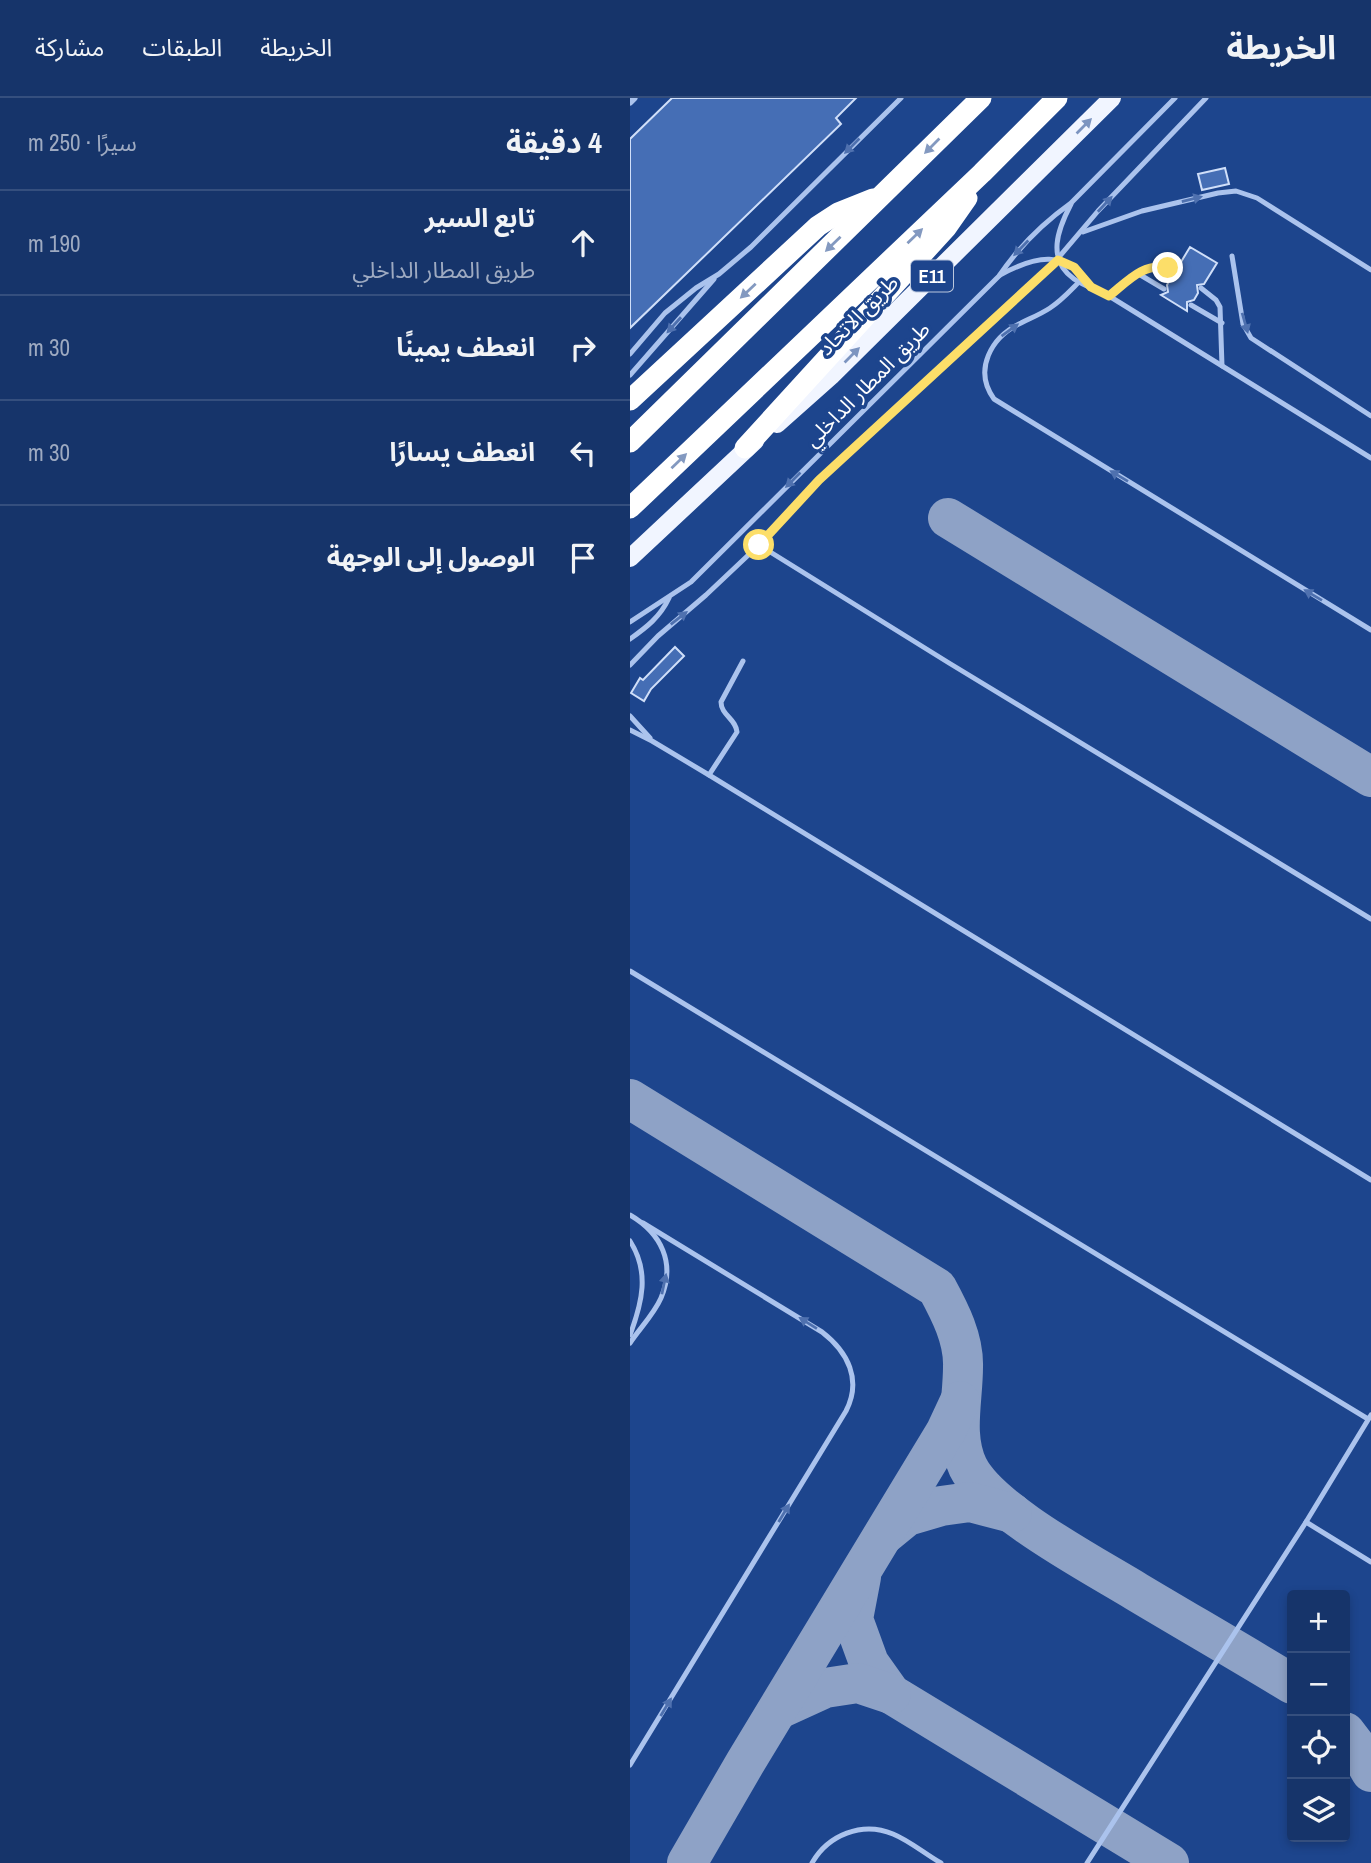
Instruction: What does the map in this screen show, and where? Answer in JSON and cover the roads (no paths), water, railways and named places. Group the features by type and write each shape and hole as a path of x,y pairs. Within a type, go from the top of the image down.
{"highway":[{"path":"630,442 981,98"},
{"name":"طريق الاتحاد","path":"630,508 982,173 1057,98"},
{"path":"746,448 946,228 960,211 982,173"},
{"path":"630,400 818,226 860,203 882,196"}],"main road":[{"name":"طريق الاتحاد","path":"630,558 746,448 831,376 1112,98"}],"street":[{"path":"630,102 634,98"}],"lane":[{"path":"630,354 665,313 751,247 901,98"},
{"name":"طريق المطار الداخلي","path":"630,622 691,582 999,276 1016,253 1071,203 1175,98"},
{"name":"طريق المطار الداخلي","path":"630,665 658,636 759,545 819,480 1058,260 1206,98"},
{"path":"1080,233 1142,211 1236,191 1257,198 1371,270"},
{"path":"1071,203 1057,234 1058,260 1067,273 1079,282 1109,296 1371,458"},
{"path":"1232,256 1243,324 1251,338 1371,416"},
{"path":"999,276 1024,263 1058,260 1074,267 1091,287"},
{"path":"1109,296 1137,273 1152,266 1175,271"},
{"path":"1137,273 1164,289"},
{"path":"630,375 719,274"},
{"path":"1079,282 1049,309 1020,323 996,341 984,366 988,390 994,399 1371,630"},
{"path":"1201,288 1216,300 1222,315 1222,366"},
{"path":"1191,305 1222,323"},
{"path":"759,545 1371,919"},
{"path":"630,639 655,620 669,598"},
{"path":"709,775 736,736 736,725 722,710 721,702 743,661"},
{"path":"630,716 652,741"},
{"path":"630,730 709,775 1371,1180"},
{"path":"630,971 1370,1417 1306,1522 1087,1863"},
{"path":"630,1215 822,1332 838,1346 847,1359 854,1388 840,1420 630,1765"},
{"path":"630,1343 660,1299 666,1283 667,1266 663,1250 656,1235 643,1223"},
{"path":"630,1241 641,1267 643,1286 641,1306 630,1335"},
{"path":"1306,1522 1371,1562"},
{"path":"812,1863 834,1839 856,1830 869,1829 893,1834 941,1863"}]}
